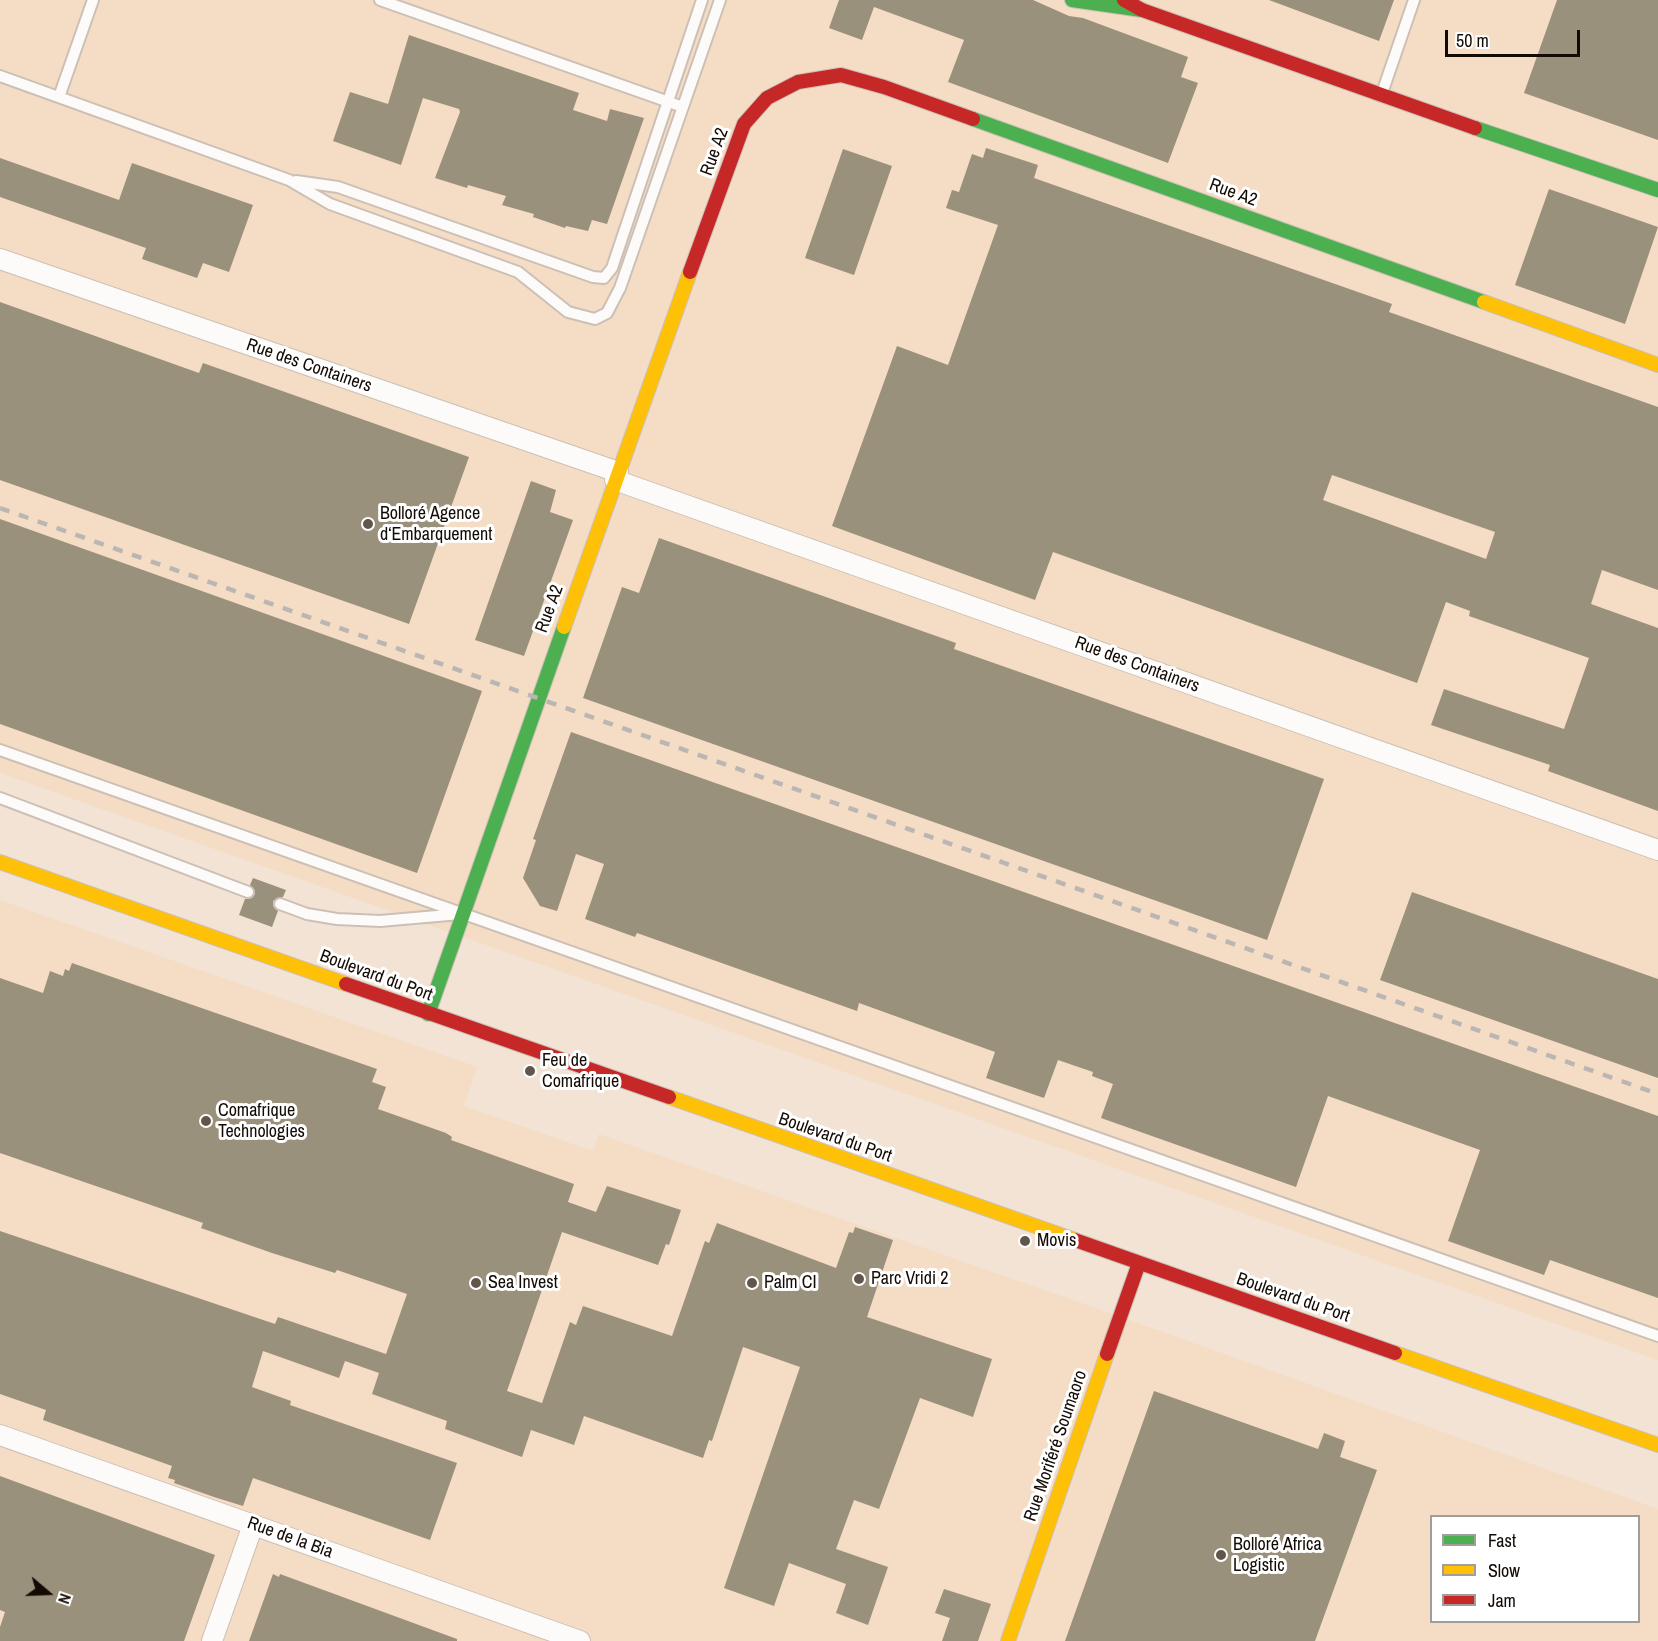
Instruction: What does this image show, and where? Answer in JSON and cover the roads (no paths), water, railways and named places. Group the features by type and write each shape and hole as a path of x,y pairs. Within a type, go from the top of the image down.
{"street":[{"path":"1072,0 1142,10"},
{"path":"1124,0 1142,10 1380,96 1658,190"},
{"name":"Rue A2","path":"428,1014 744,123 767,98 798,82 841,75 907,95 1658,365"},
{"name":"Rue des Containers","path":"0,259 617,476 1658,850"},
{"name":"Boulevard du Port","path":"0,862 1658,1445"},
{"name":"Rue Moriféré Soumaoro","path":"1008,1641 1139,1263"},
{"name":"Rue de la Bia","path":"0,1435 580,1641"},
{"path":"212,1641 253,1525"}],"lane":[{"path":"59,97 93,0"},
{"path":"380,0 683,107"},
{"path":"290,180 338,187 593,277 604,278 612,268 702,0"},
{"path":"0,76 290,180 330,204 518,272 568,312 595,319 607,313 621,288 720,0"},
{"path":"1380,96 1414,0"},
{"path":"0,750 1658,1336"},
{"path":"0,798 248,892"},
{"path":"280,904 306,914 337,919 380,921 463,914"}],"railway":[{"path":"0,508 1658,1094"}],"place":[{"name":"Bolloré Agence d‘Embarquement","path":"368,524"},
{"name":"Feu de Comafrique","path":"530,1071"},
{"name":"Comafrique Technologies","path":"206,1121"},
{"name":"Movis","path":"1025,1241"},
{"name":"Parc Vridi 2","path":"859,1279"},
{"name":"Sea Invest","path":"476,1283"},
{"name":"Palm CI","path":"752,1283"},
{"name":"Bolloré Africa Logistic","path":"1221,1555"}]}
